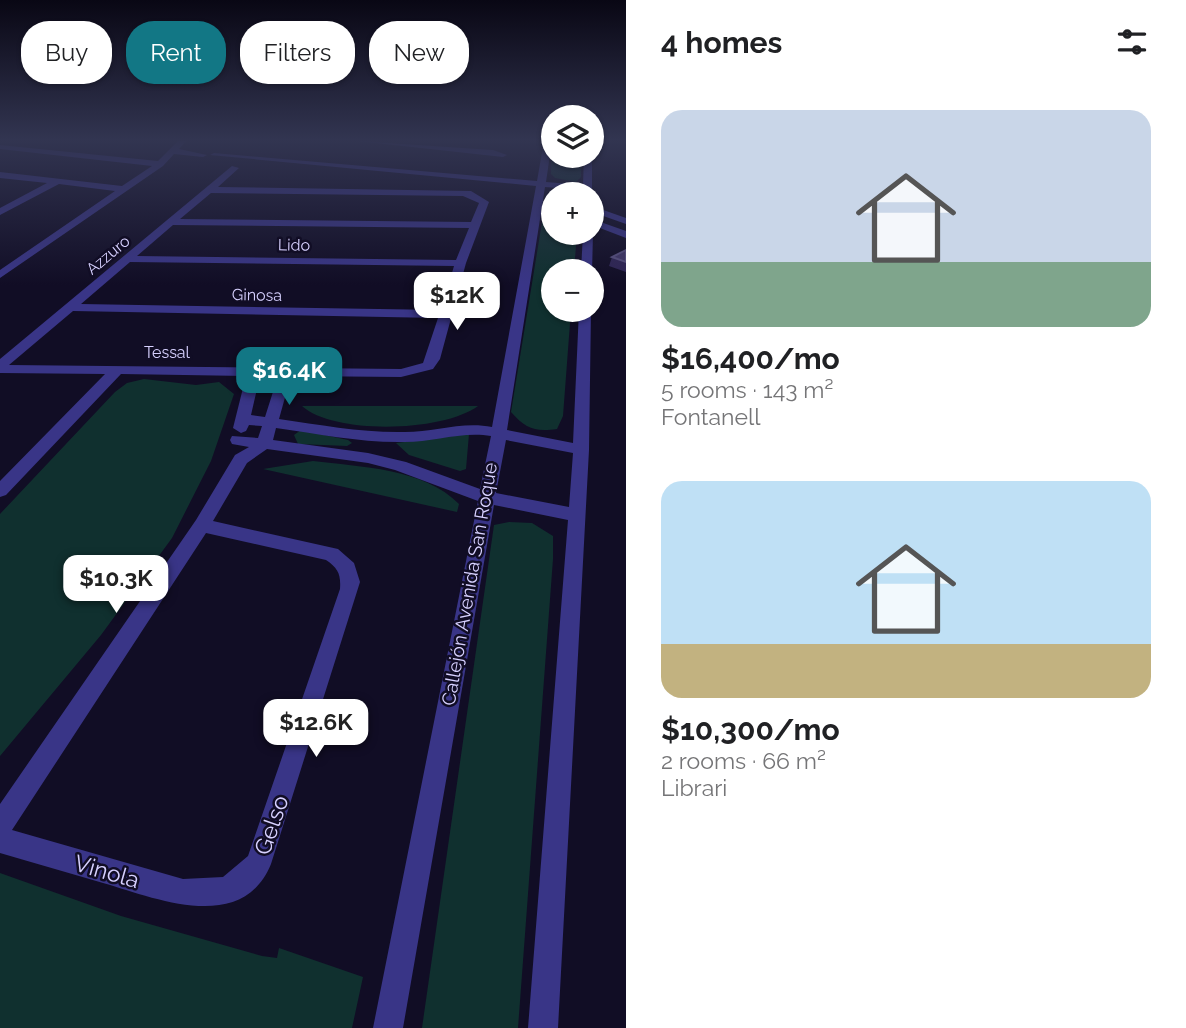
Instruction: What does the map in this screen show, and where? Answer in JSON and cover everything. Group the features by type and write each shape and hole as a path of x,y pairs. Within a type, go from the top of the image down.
{"street":[{"path":"0,212 43,189"},
{"path":"0,275 124,189"},
{"path":"486,189 541,196"},
{"path":"210,190 471,194 484,202 444,314"},
{"name":"Azzuro","path":"0,368 210,190"},
{"name":"Callejón Avenida San Roque","path":"388,1028 485,497 541,212"},
{"path":"604,213 626,221"},
{"path":"171,222 475,225"},
{"path":"604,227 626,235"},
{"path":"12,254 46,241"},
{"name":"Lido","path":"128,259 460,263"},
{"name":"Ginosa","path":"70,307 444,314"},
{"name":"Tessal","path":"0,368 417,371 428,366 433,359 444,314"},
{"path":"543,1028 581,450 585,322"},
{"path":"0,491 117,370"},
{"path":"0,826 11,797 202,525 239,449 254,370"},
{"path":"264,444 286,371"},
{"path":"243,419 372,437 409,437 478,429 581,450"},
{"path":"368,458 372,437"},
{"path":"239,449 264,444 368,458 400,466 485,497 575,515"},
{"name":"Gelso","path":"202,525 331,554 346,563 351,575 350,589 258,864 240,884 215,895"},
{"name":"Vinola","path":"0,840 183,893 215,895"}],"green space":[{"path":"541,228 541,245 576,245 575,259 541,259 541,322 570,322 563,416 557,429 543,430 526,426 511,412"},
{"path":"144,379 196,385 219,382 234,394 211,461 172,538 101,635 0,756 0,514 115,392 127,383"},
{"path":"302,406 478,406 462,415 440,421 389,427 338,422 317,415"},
{"path":"301,430 352,443 347,446 298,444 294,435"},
{"path":"469,434 466,469 460,471 409,455 396,443"},
{"path":"313,461 410,476 445,492 459,504 457,512 263,469"},
{"path":"509,522 532,523 553,536 518,1028 422,1028 494,525"},
{"path":"0,873 121,916 262,956 277,958 279,948 363,977 352,1028 0,1028"}],"building":[{"path":"626,250 626,262 612,257"}]}
